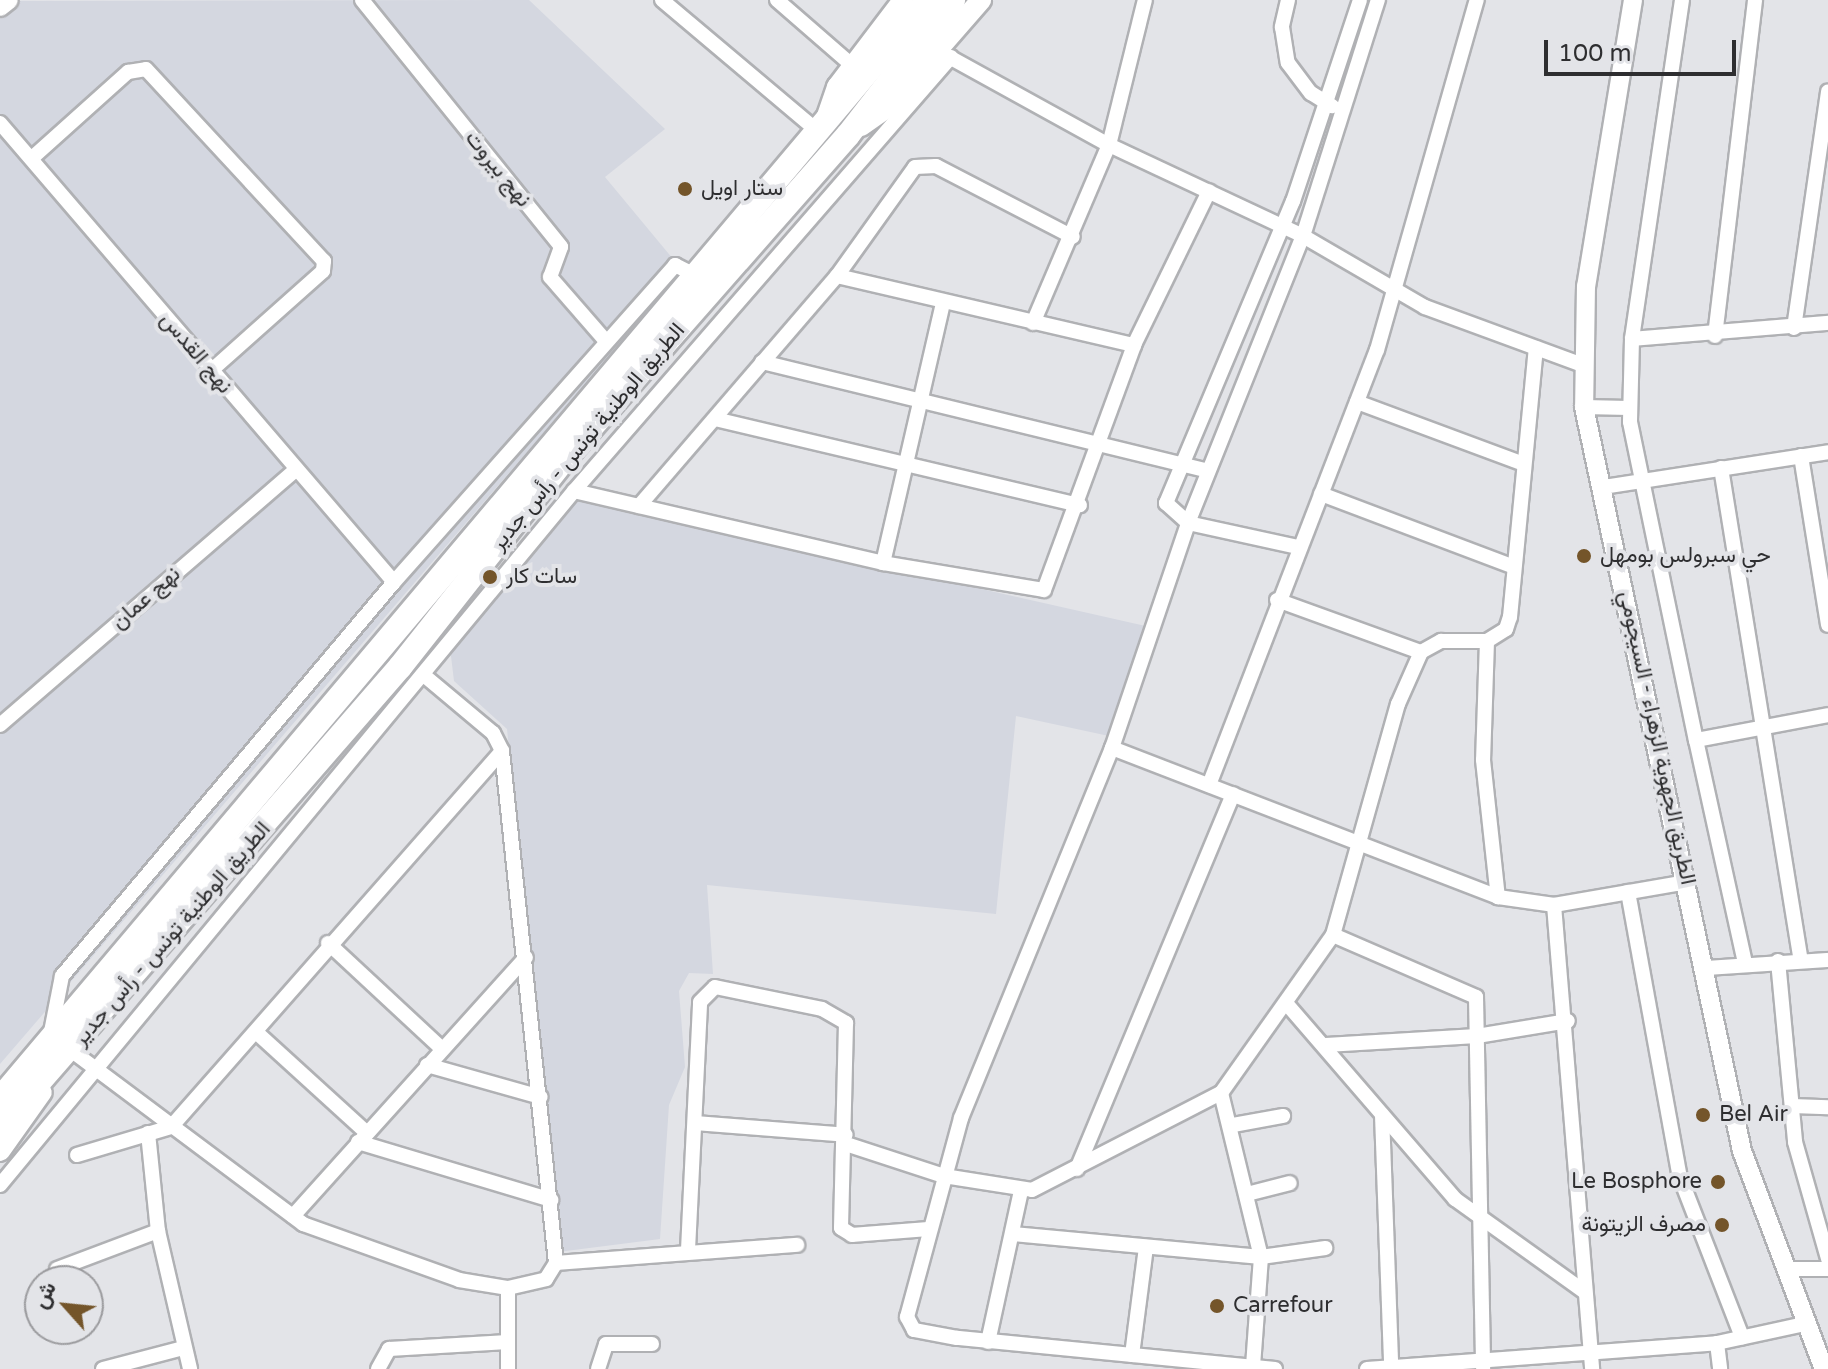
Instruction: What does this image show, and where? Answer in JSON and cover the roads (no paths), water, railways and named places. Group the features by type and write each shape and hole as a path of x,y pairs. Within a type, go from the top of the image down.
{"highway":[{"name":"الطريق الوطنية تونس - رأس جدير","path":"0,1127 57,1049 697,276 823,126 942,3"},
{"name":"الطريق الوطنية تونس - رأس جدير","path":"0,1099 57,1049 400,667 573,448 848,135 942,3"}],"main road":[{"path":"0,7 9,0"},
{"path":"823,126 853,66 903,0"},
{"path":"848,135 888,107 945,54 981,0"},
{"name":"الطريق الجهوية الزهراء - السيجومي","path":"1633,0 1586,286 1580,364 1584,407 1706,968 1742,1151 1804,1324 1824,1369"},
{"path":"0,1080 57,1049"},
{"path":"0,1151 57,1049"}],"street":[{"name":"نهج بيروت","path":"362,0 561,247 550,277 604,339"},
{"path":"662,0 823,126"},
{"path":"777,0 853,66"},
{"path":"1033,323 1073,237 1109,145 1145,0"},
{"path":"1288,0 1282,27 1288,63 1326,104 1343,109"},
{"path":"1298,547 1188,523 1166,503 1283,226 1360,0"},
{"path":"1275,1369 988,1342 908,1324 928,1229 944,1176 1112,748 1188,523 1303,236 1378,0"},
{"path":"1209,785 1397,291 1477,0"},
{"path":"1682,0 1632,339 1629,408 1745,963"},
{"path":"1715,336 1755,0"},
{"path":"0,1185 426,677 574,491 945,54 1109,145 1303,236 1397,291 1580,364"},
{"path":"32,158 128,72 146,69 324,261 323,271 212,370"},
{"path":"1794,328 1828,91"},
{"name":"نهج القدس","path":"0,123 212,370 293,472 394,582"},
{"path":"639,506 837,276 923,163 1073,237"},
{"path":"574,491 883,563 1039,592 1080,505 1104,442 1134,345 1209,191"},
{"path":"426,677 493,733 502,751 541,1097 556,1263 546,1279 508,1288 413,1267 293,1216 98,1071 57,1049 62,976 394,582 604,339 675,265 697,276"},
{"path":"837,276 1134,345"},
{"path":"883,563 943,303"},
{"path":"1632,339 1715,336 1828,323"},
{"path":"695,1123 846,1140 944,1176 1021,1191 1077,1169 1221,1093 1333,935 1398,704 1421,652 1441,641 1487,641 1508,624 1536,348"},
{"path":"762,362 919,402 1104,442 1208,471"},
{"path":"1357,402 1524,464"},
{"path":"1584,407 1629,408"},
{"path":"715,419 1080,505"},
{"path":"1603,487 1828,452"},
{"path":"1801,456 1824,576 1828,625"},
{"path":"1721,468 1760,728 1801,960"},
{"name":"نهج عمان","path":"0,725 293,472"},
{"path":"1321,494 1514,567"},
{"path":"1277,600 1421,652"},
{"path":"1487,641 1483,760 1498,897"},
{"path":"1696,740 1828,715"},
{"path":"1112,748 1498,897 1554,905 1687,882"},
{"path":"77,1155 171,1127 256,1032 328,943 502,751"},
{"path":"1077,1169 1233,794"},
{"path":"1628,892 1680,1177 1742,1337"},
{"path":"1554,905 1568,1021 1592,1369"},
{"path":"1333,935 1468,988 1480,1008 1477,1036 1482,1363"},
{"path":"328,943 442,1049"},
{"path":"293,1216 526,957"},
{"path":"1706,968 1745,963 1828,960"},
{"path":"1778,961 1792,1106 1828,1259"},
{"path":"688,1250 700,1002 711,990 729,988 830,1012 846,1023 845,1233 928,1229"},
{"path":"1286,1003 1326,1045 1382,1115 1479,1219 1585,1292"},
{"path":"1326,1045 1477,1036 1568,1021"},
{"path":"256,1032 362,1137 551,1200"},
{"path":"427,1065 541,1097"},
{"path":"1221,1093 1233,1125 1261,1257 1253,1366"},
{"path":"1792,1106 1828,1107"},
{"path":"1382,1115 1391,1366"},
{"path":"1233,1125 1283,1116"},
{"path":"148,1133 158,1231 190,1369"},
{"path":"1247,1194 1290,1183"},
{"path":"988,1342 1021,1191"},
{"path":"68,1265 158,1231"},
{"path":"1013,1234 1261,1257 1325,1248"},
{"path":"556,1263 688,1250 797,1245"},
{"path":"1132,1355 1146,1247"},
{"path":"1786,1269 1828,1269"},
{"path":"508,1288 508,1369"},
{"path":"1367,1369 1482,1363 1591,1349 1717,1343 1804,1324"},
{"path":"378,1369 381,1356 396,1348 508,1342"},
{"path":"1717,1343 1720,1369"},
{"path":"598,1369 606,1344 652,1344"},
{"path":"103,1369 183,1348"}],"place":[{"name":"ستار اويل","path":"685,189"},
{"name":"حي سبرولس بومهل","path":"1584,556"},
{"name":"سات كار","path":"490,577"},
{"name":"Bel Air","path":"1703,1115"},
{"name":"Le Bosphore","path":"1718,1182"},
{"name":"مصرف الزيتونة","path":"1722,1225"},
{"name":"Carrefour","path":"1217,1306"}]}
